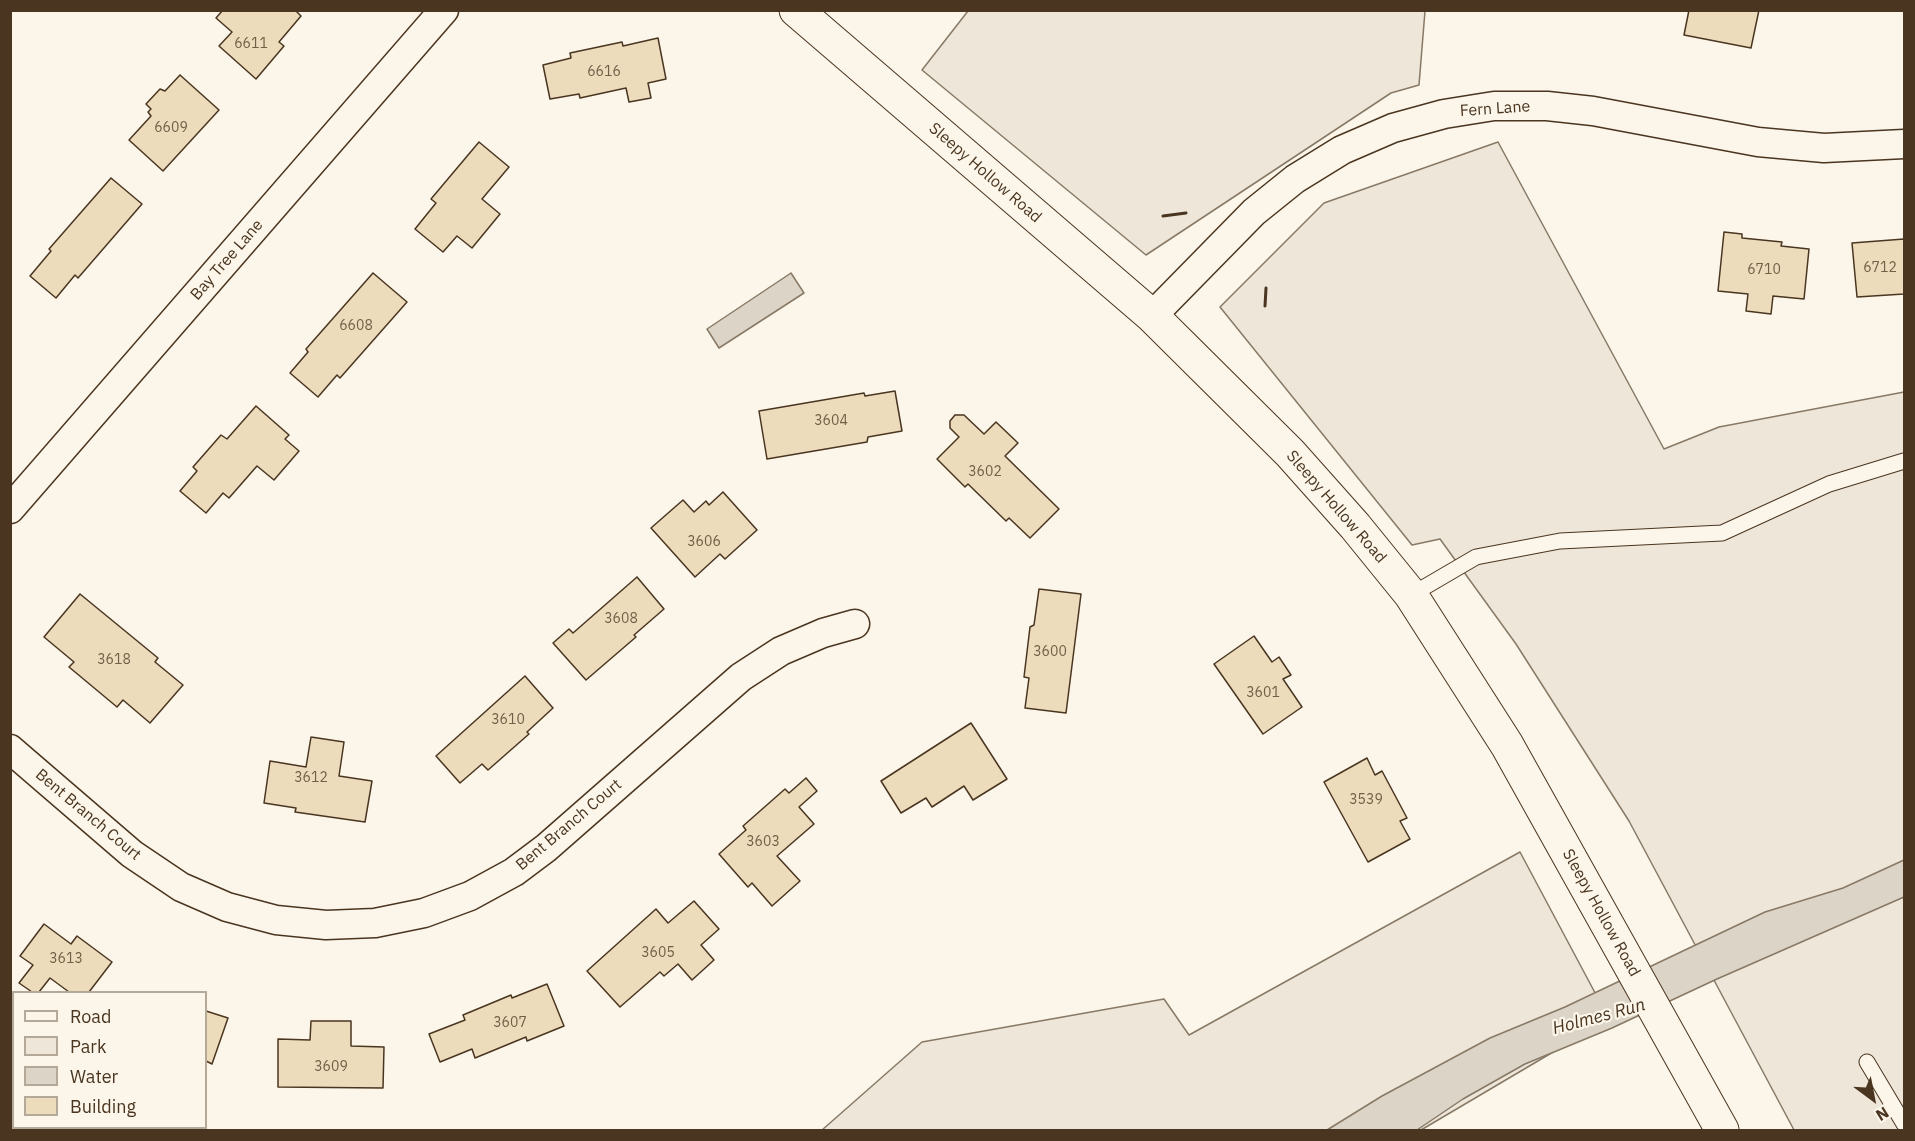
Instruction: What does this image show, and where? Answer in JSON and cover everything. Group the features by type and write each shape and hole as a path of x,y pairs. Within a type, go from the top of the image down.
{"main road":[{"name":"Sleepy Hollow Road","path":"796,10 1152,316 1290,453 1355,526 1411,595 1507,745 1722,1131"}],"street":[{"name":"Bay Tree Lane","path":"10,509 444,10"},
{"name":"Fern Lane","path":"1152,316 1254,212 1295,178 1342,150 1393,128 1444,114 1494,106 1547,106 1600,112 1758,142 1824,148 1905,144"},
{"name":"Bent Branch Court","path":"10,749 132,855 181,887 227,907 276,920 326,925 375,923 433,910 470,896 514,872 546,848 741,677 781,651 823,633 855,624"}],"lane":[{"path":"1411,595 1476,557 1560,541 1722,533 1829,484 1905,461"},
{"path":"1867,1062 1905,1124"}],"green space":[{"path":"968,11 1425,11 1419,85 1391,93 1146,255 922,70"},
{"path":"1498,142 1664,449 1719,427 1904,392 1904,1130 1794,1130 1629,821 1516,644 1440,539 1412,545 1220,307 1324,203"},
{"path":"1520,852 1609,1019 1421,1130 822,1130 922,1042 1164,999 1189,1035"}],"water":[{"path":"791,273 804,293 719,348 707,329"},
{"name":"Holmes Run","path":"1904,860 1904,897 1612,1028 1525,1064 1463,1099 1417,1130 1327,1130 1382,1096 1490,1038 1565,1007 1765,912 1843,888"}],"building":[{"path":"223,10 295,10 301,16 279,42 284,46 256,79 219,46 232,32 216,18"},
{"path":"1689,10 1759,10 1751,48 1684,35"},
{"path":"658,38 666,79 648,83 651,98 629,102 626,88 580,98 579,94 550,99 543,65 571,58 570,53 622,42 623,46"},
{"path":"180,75 219,110 163,171 129,140 151,116 148,112 151,109 146,104 160,89 165,91"},
{"path":"479,142 509,167 482,199 500,214 472,248 457,236 443,252 415,229 436,203 431,199"},
{"path":"111,178 142,204 78,278 75,275 56,298 30,276 51,251 49,249"},
{"path":"1724,232 1742,234 1742,238 1782,242 1781,246 1809,249 1804,299 1773,296 1771,314 1746,311 1748,294 1718,291"},
{"path":"1904,239 1904,294 1857,297 1852,243"},
{"path":"373,273 407,302 340,378 337,375 318,397 290,373 308,352 306,349"},
{"path":"895,391 902,431 868,437 867,442 767,459 759,411 864,393 865,396"},
{"path":"256,406 289,435 285,439 299,451 274,480 257,466 229,498 223,493 206,513 180,491 197,471 193,467 221,435 227,439"},
{"path":"955,415 964,415 984,434 996,422 1018,443 1005,456 1059,509 1030,538 1009,518 1006,521 968,484 965,487 937,459 959,437 950,428 950,421"},
{"path":"723,492 757,530 725,559 720,554 695,577 651,528 683,500 694,512 706,501 709,505"},
{"path":"637,577 664,609 634,635 636,637 586,680 553,643 569,629 573,633"},
{"path":"1039,589 1081,594 1066,713 1025,708 1029,678 1024,677 1030,627 1034,625"},
{"path":"80,594 158,658 155,662 183,685 150,723 123,700 117,707 69,667 74,662 44,637"},
{"path":"1254,636 1272,662 1279,657 1291,675 1283,679 1302,707 1263,734 1214,664"},
{"path":"525,676 553,708 527,732 529,734 488,770 482,764 460,783 436,756"},
{"path":"971,723 1007,779 973,800 964,786 932,807 926,798 901,813 881,781"},
{"path":"311,737 344,742 339,776 372,781 365,822 295,812 296,808 264,803 270,761 306,767"},
{"path":"1367,758 1375,775 1382,771 1407,818 1400,821 1410,839 1368,862 1324,782"},
{"path":"806,778 817,791 799,807 814,824 777,856 800,881 772,906 752,883 748,887 719,854 746,830 743,826 785,789 789,793"},
{"path":"694,901 719,929 701,945 714,960 692,980 678,964 664,976 660,972 620,1007 587,971 656,909 668,923"},
{"path":"44,924 71,944 77,936 112,962 90,991 68,991 50,978 40,991 31,991 19,983 33,965 20,956"},
{"path":"547,984 564,1026 527,1041 526,1037 475,1058 472,1049 440,1062 429,1034 465,1020 463,1015 511,995 512,998"},
{"path":"207,1011 228,1018 212,1064 207,1062"},
{"path":"311,1021 351,1021 351,1046 384,1047 383,1088 278,1087 278,1039 310,1040"}],"wall":[{"path":"1163,216 1186,213"},
{"path":"1265,306 1266,288"}]}
